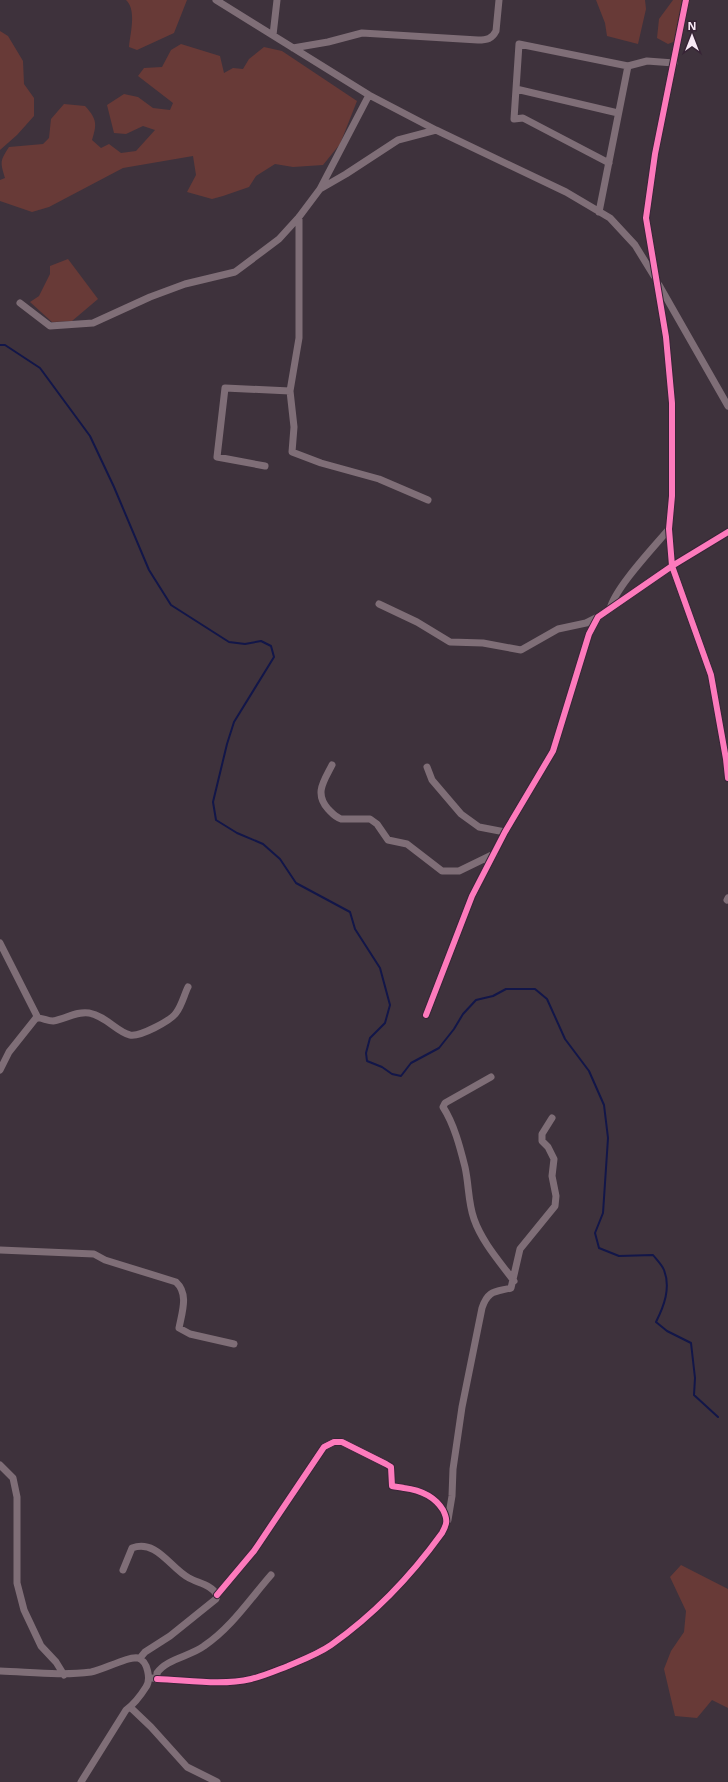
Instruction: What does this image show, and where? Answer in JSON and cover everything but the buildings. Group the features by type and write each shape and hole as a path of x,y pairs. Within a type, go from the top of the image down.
{"street":[{"path":"216,0 369,95 436,130 566,192 610,218 636,245 728,406"},
{"path":"273,36 277,0"},
{"path":"293,48 328,42 362,33 488,40 496,31 499,0"},
{"path":"686,0 655,154 646,218 666,337 672,403 672,496 669,529 672,566 711,675 728,778"},
{"path":"609,163 523,118 514,119 519,44 628,66 647,61 674,63"},
{"path":"599,212 628,66"},
{"path":"516,89 618,113"},
{"path":"20,303 50,326 93,323 150,297 178,287 235,272 278,238 299,217 320,189 369,95"},
{"path":"320,189 398,140 436,130"},
{"path":"299,217 299,338 290,391 294,427 292,452 321,463 379,479 428,500"},
{"path":"265,466 217,457 225,388 290,391"},
{"path":"610,609 612,601 623,586 669,529"},
{"path":"379,604 417,622 450,642 483,643 521,650 558,629 586,623 598,617 672,566 728,532"},
{"path":"426,1015 472,896 505,832 553,752 589,634 598,617"},
{"path":"332,765 320,789 322,802 337,817 341,819 370,819 376,824 388,840 407,844 442,870 459,870 494,854"},
{"path":"427,767 432,780 462,814 479,827 505,832"},
{"path":"0,942 38,1018"},
{"path":"38,1018 52,1021 78,1013 90,1014 106,1019 129,1035 135,1035 165,1022 176,1013 188,987"},
{"path":"0,1070 9,1052 38,1018"},
{"path":"491,1077 445,1102 443,1107 448,1116 465,1168 468,1196 474,1220 485,1242 514,1281"},
{"path":"148,1676 157,1679 231,1682 266,1675 304,1659 331,1645 381,1605 401,1585 425,1556 447,1524 452,1496 453,1469 462,1407 482,1308 486,1297 493,1292 511,1288 514,1281 520,1249 555,1206 556,1196 552,1176 554,1159 548,1147 542,1141 542,1134 552,1118"},
{"path":"0,1250 94,1254 105,1260 176,1282 182,1288 184,1295 179,1328 184,1332 234,1344"},
{"path":"0,1671 64,1675 93,1672 140,1658 145,1652 170,1636 216,1600 217,1596 258,1545 324,1447 334,1442 342,1442 391,1468 392,1486 421,1492 438,1502 446,1516 447,1524"},
{"path":"0,1465 13,1478 17,1497 17,1583 24,1610 41,1646 56,1662 64,1675"},
{"path":"122,1570 132,1548 145,1546 152,1548 166,1558 188,1577 207,1586 217,1596"},
{"path":"157,1679 157,1673 164,1666 204,1646 218,1635 234,1619 271,1575"},
{"path":"81,1782 126,1710 147,1687 148,1676 146,1666 137,1658"},
{"path":"130,1707 151,1727 187,1767 217,1782"}],"shaded area":[{"path":"126,0 187,0 174,33 137,50 129,47 132,16 129,4"},
{"path":"596,0 645,0 646,9 638,44 607,36 605,23"},
{"path":"673,0 690,0 681,39 668,44 657,38 659,19"},
{"path":"0,31 8,36 23,61 24,84 34,98 34,116 17,135 0,150"},
{"path":"181,44 220,56 224,73 233,68 243,69 249,59 264,47 282,51 357,101 340,144 323,165 293,167 275,164 256,176 249,187 212,199 187,192 196,175 193,156 123,168 49,207 32,212 0,201 0,180 5,178 2,162 9,147 43,144 49,138 51,119 64,104 85,106 94,118 95,122 95,130 92,140 101,148 109,144 121,153 136,151 155,130 143,126 126,134 114,133 107,105 124,94 138,97 153,108 170,110 173,103 138,76 144,68 162,67 171,50"},
{"path":"68,259 98,299 72,321 52,322 30,302 39,296 50,274 50,266"},
{"path":"681,1565 728,1589 728,1708 712,1700 697,1718 675,1716 664,1669 671,1651 684,1632 686,1611 670,1577"}],"waterway":[{"path":"0,345 5,345 40,368 90,436 114,487 149,570 171,605 229,642 245,644 261,641 271,646 274,657 234,722 227,744 213,802 216,820 237,833 263,844 280,859 296,883 350,912 355,929 380,968 390,1005 385,1023 370,1038 366,1053 367,1061 382,1067 392,1074 401,1076 411,1063 439,1048 454,1029 463,1014 476,1000 493,996 506,989 535,989 547,999 565,1039 589,1071 604,1105 608,1138 603,1213 595,1233 599,1248 619,1256 653,1255 662,1266 666,1277 667,1290 662,1310 656,1322 667,1331 691,1343 695,1378 694,1395 718,1417"}],"cycle path":[{"path":"686,0 655,154 646,218 666,337 672,403 672,496 669,529 672,566 711,675 728,778"},
{"path":"426,1015 472,896 505,832 553,751 589,634 598,617 672,566 728,532"},
{"path":"157,1679 204,1682 228,1682 251,1679 310,1657 326,1648 363,1620 405,1579 442,1533 446,1522 445,1513 436,1501 426,1495 416,1490 392,1486 391,1467 342,1442 334,1442 324,1447 254,1551 217,1595"}]}
